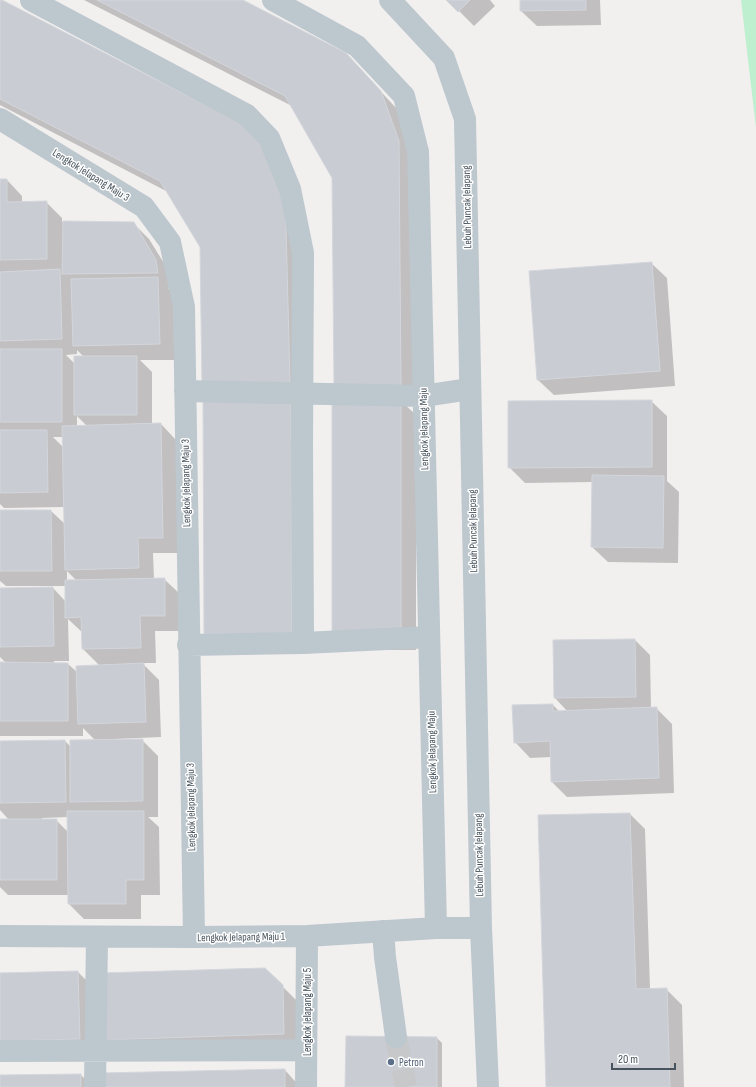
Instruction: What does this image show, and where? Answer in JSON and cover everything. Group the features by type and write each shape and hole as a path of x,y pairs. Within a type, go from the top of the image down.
{"street":[{"path":"31,0 247,115 269,138 290,189 303,252 303,643"},
{"name":"Lengkok Jelapang Maju","path":"273,0 357,46 404,96 418,152 436,928"},
{"name":"Lebuh Puncak Jelapang","path":"390,0 444,58 465,119 481,928 488,1087"},
{"name":"Lengkok Jelapang Maju 3","path":"0,119 144,207 170,242 184,307 188,645 194,937"},
{"path":"185,391 423,396 470,389"},
{"path":"188,645 303,643 429,637"},
{"name":"Lengkok Jelapang Maju 1","path":"0,936 307,936 436,928 481,928"},
{"path":"383,931 396,1037"},
{"name":"Lengkok Jelapang Maju 5","path":"306,1087 307,936"},
{"path":"95,1087 97,937"},
{"path":"0,1051 306,1050"}],"green space":[{"path":"741,0 756,0 756,128"}],"building":[{"path":"0,0 250,128 285,187 290,384 202,386 200,247 160,181 0,99"},
{"path":"97,0 243,0 346,53 381,91 399,141 401,386 334,385 332,178 285,96"},
{"path":"446,0 470,0 458,12"},
{"path":"520,0 586,0 586,10 520,11"},
{"path":"0,179 7,179 7,202 47,201 47,259 0,260"},
{"path":"63,221 134,222 156,260 158,273 62,274"},
{"path":"652,262 660,371 537,380 529,271"},
{"path":"60,269 62,339 0,341 0,272"},
{"path":"158,277 160,344 73,346 71,279"},
{"path":"0,349 62,349 62,422 0,422"},
{"path":"74,356 137,356 137,415 74,415"},
{"path":"203,397 291,397 292,634 204,634"},
{"path":"332,399 401,399 401,634 332,634"},
{"path":"652,400 652,467 508,468 508,401"},
{"path":"161,423 163,538 138,538 139,568 65,570 62,426"},
{"path":"0,430 47,430 48,492 0,493"},
{"path":"592,475 664,476 663,548 591,547"},
{"path":"0,510 51,510 52,571 0,571"},
{"path":"165,578 165,616 140,616 141,648 82,649 81,617 65,618 65,580"},
{"path":"53,587 54,646 0,647 0,588"},
{"path":"635,639 636,697 554,698 553,640"},
{"path":"0,662 68,663 68,721 0,721"},
{"path":"144,663 146,722 78,724 76,666"},
{"path":"553,704 553,711 657,707 659,778 551,782 550,741 514,743 512,705"},
{"path":"143,739 143,801 70,802 70,740"},
{"path":"65,740 66,802 0,803 0,741"},
{"path":"67,811 144,811 144,880 126,880 126,904 68,904"},
{"path":"630,813 636,989 667,988 670,1087 546,1087 538,815"},
{"path":"0,819 57,819 57,880 0,880"},
{"path":"265,968 283,985 284,1034 103,1040 101,973"},
{"path":"78,971 80,1039 0,1041 0,973"},
{"name":"Petron","path":"346,1036 437,1037 437,1087 345,1087"},
{"path":"285,1069 285,1087 100,1087 100,1073"},
{"path":"81,1074 81,1087 0,1087 0,1075"}],"tunnel":[{"path":"396,1037 406,1087"}],"place":[{"name":"Petron","path":"391,1062"}]}
